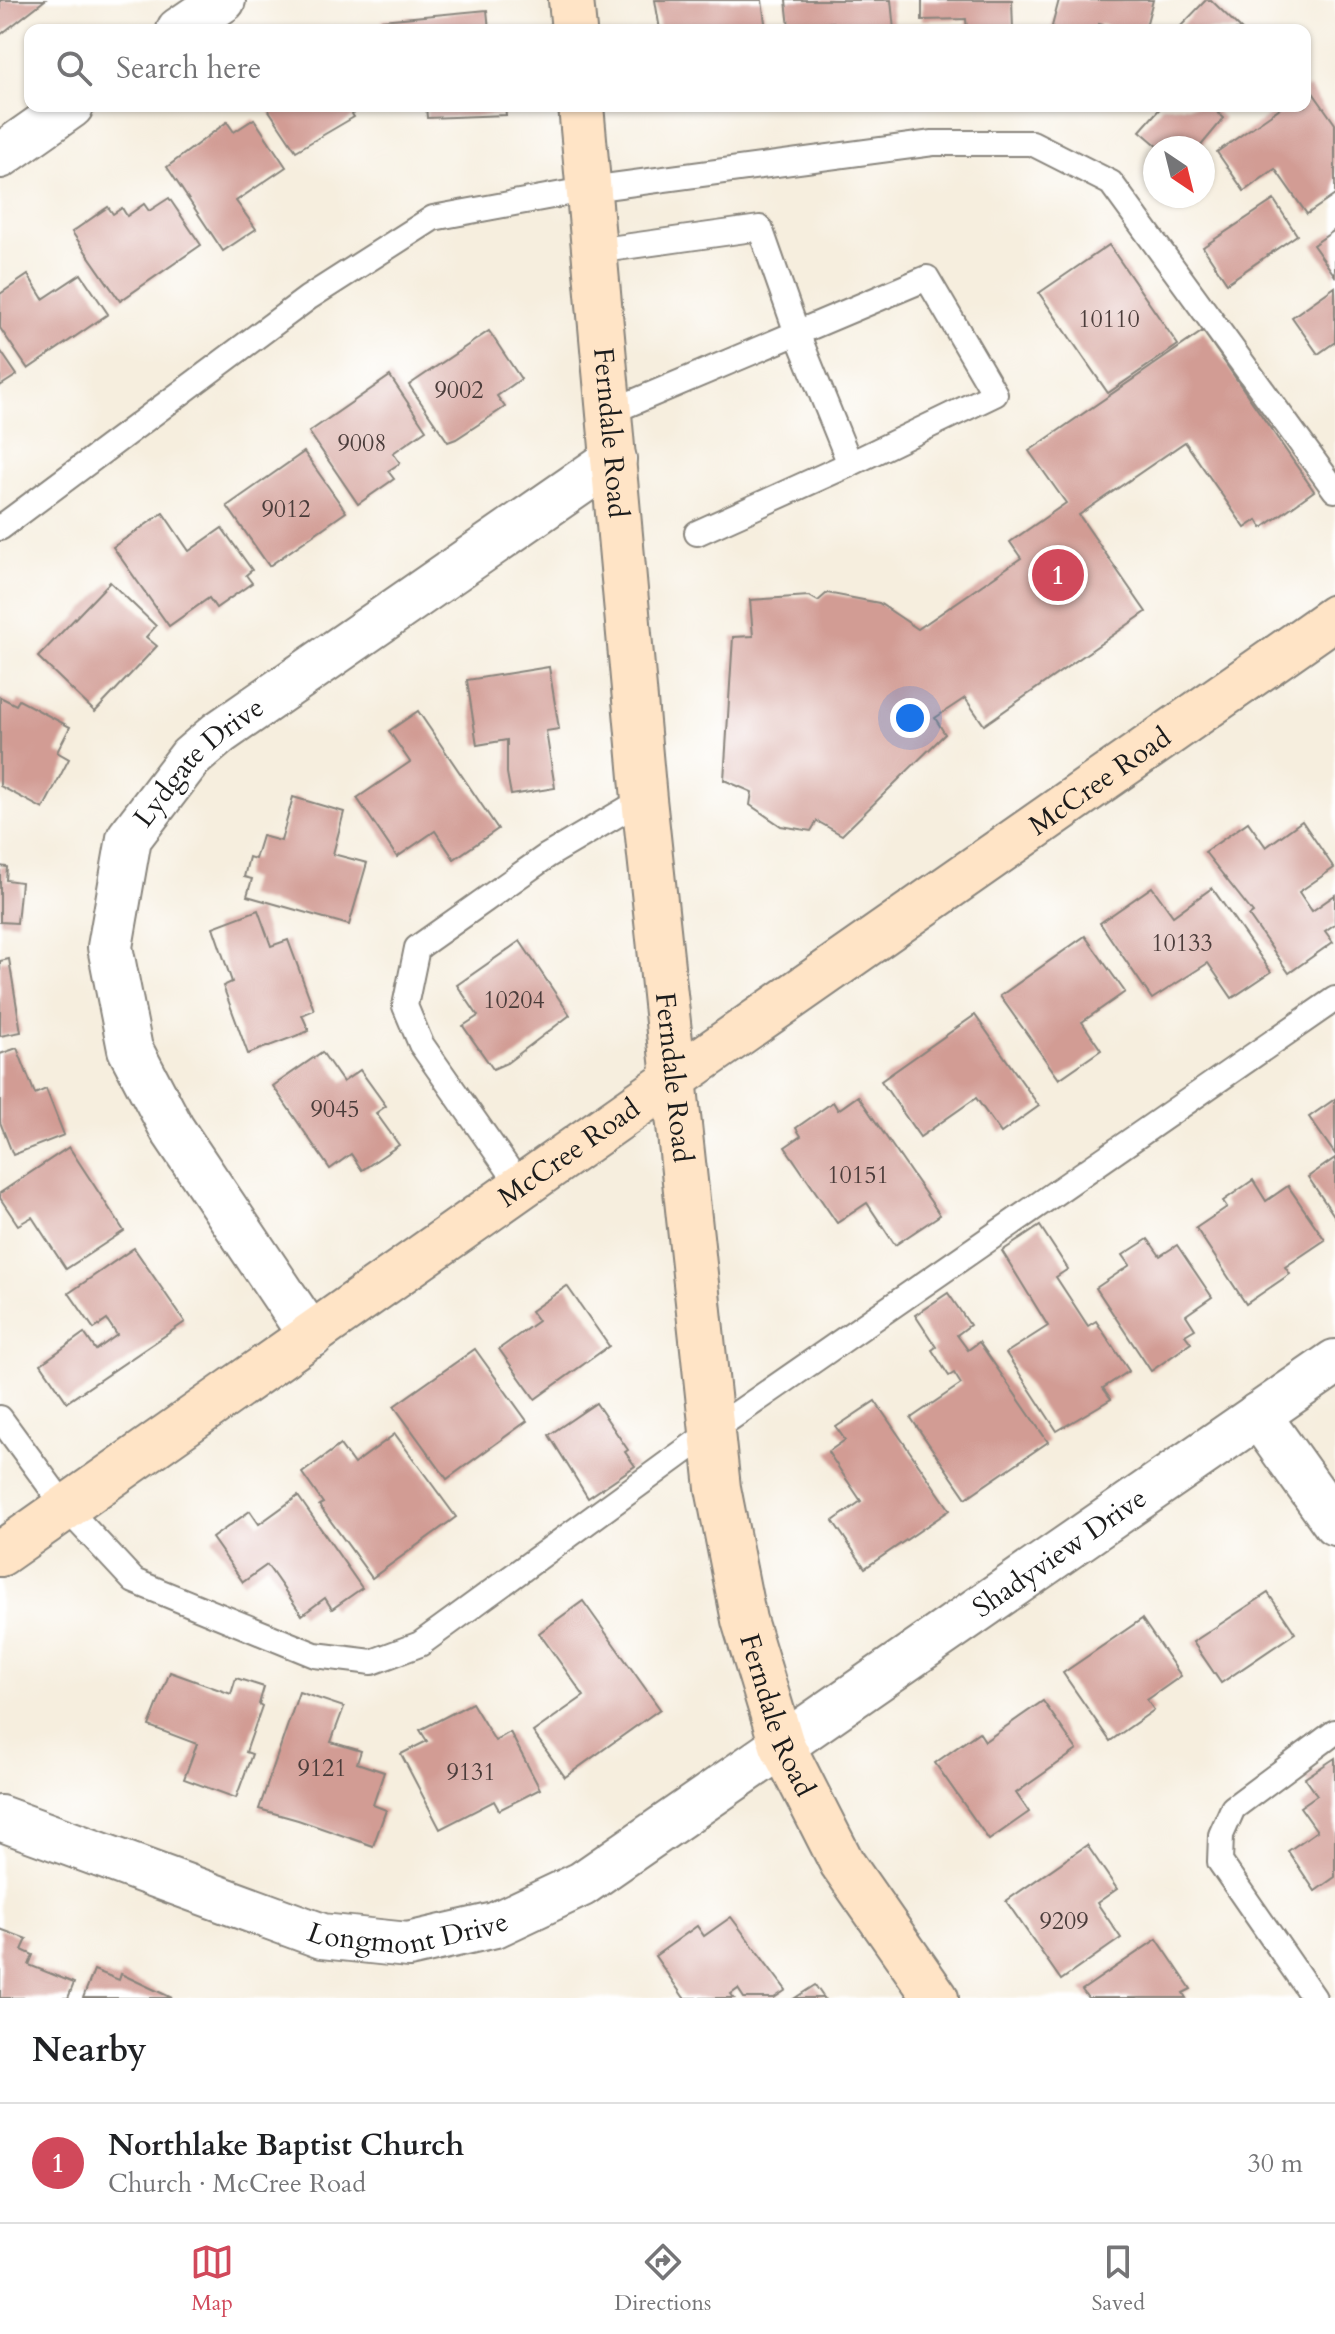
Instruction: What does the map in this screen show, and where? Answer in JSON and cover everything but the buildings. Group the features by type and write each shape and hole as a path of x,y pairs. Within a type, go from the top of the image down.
{"street":[{"path":"188,24 223,0"},
{"path":"571,0 573,24"},
{"path":"0,156 62,112"},
{"name":"Ferndale Road","path":"582,112 644,799 718,1488 744,1620 782,1745 842,1863 936,1998"},
{"name":"Lydgate Drive","path":"311,1336 172,1129 130,1049 110,947 129,838 190,758 219,733 614,459"},
{"name":"McCree Road","path":"0,1554 1335,617"},
{"name":"Shadyview Drive","path":"782,1745 1335,1362"},
{"path":"1258,1415 1335,1523"},
{"name":"Longmont Drive","path":"0,1818 322,1936 408,1945 495,1925 582,1884 782,1745"}],"lane":[{"path":"0,528 308,298 433,218 590,189 933,143 1032,143 1111,183 1335,490"},
{"path":"595,251 760,228 797,333 850,464"},
{"path":"610,412 927,278 995,394 697,533"},
{"path":"521,1187 421,1044 405,1006 417,948 547,856 644,799"},
{"path":"0,1418 66,1508 134,1581 315,1655 372,1662 420,1644 712,1431 1335,999"},
{"path":"1314,1998 1220,1862 1221,1835 1233,1808 1335,1732"}],"place":[{"name":"Northlake Baptist Church","path":"1058,575"}]}
